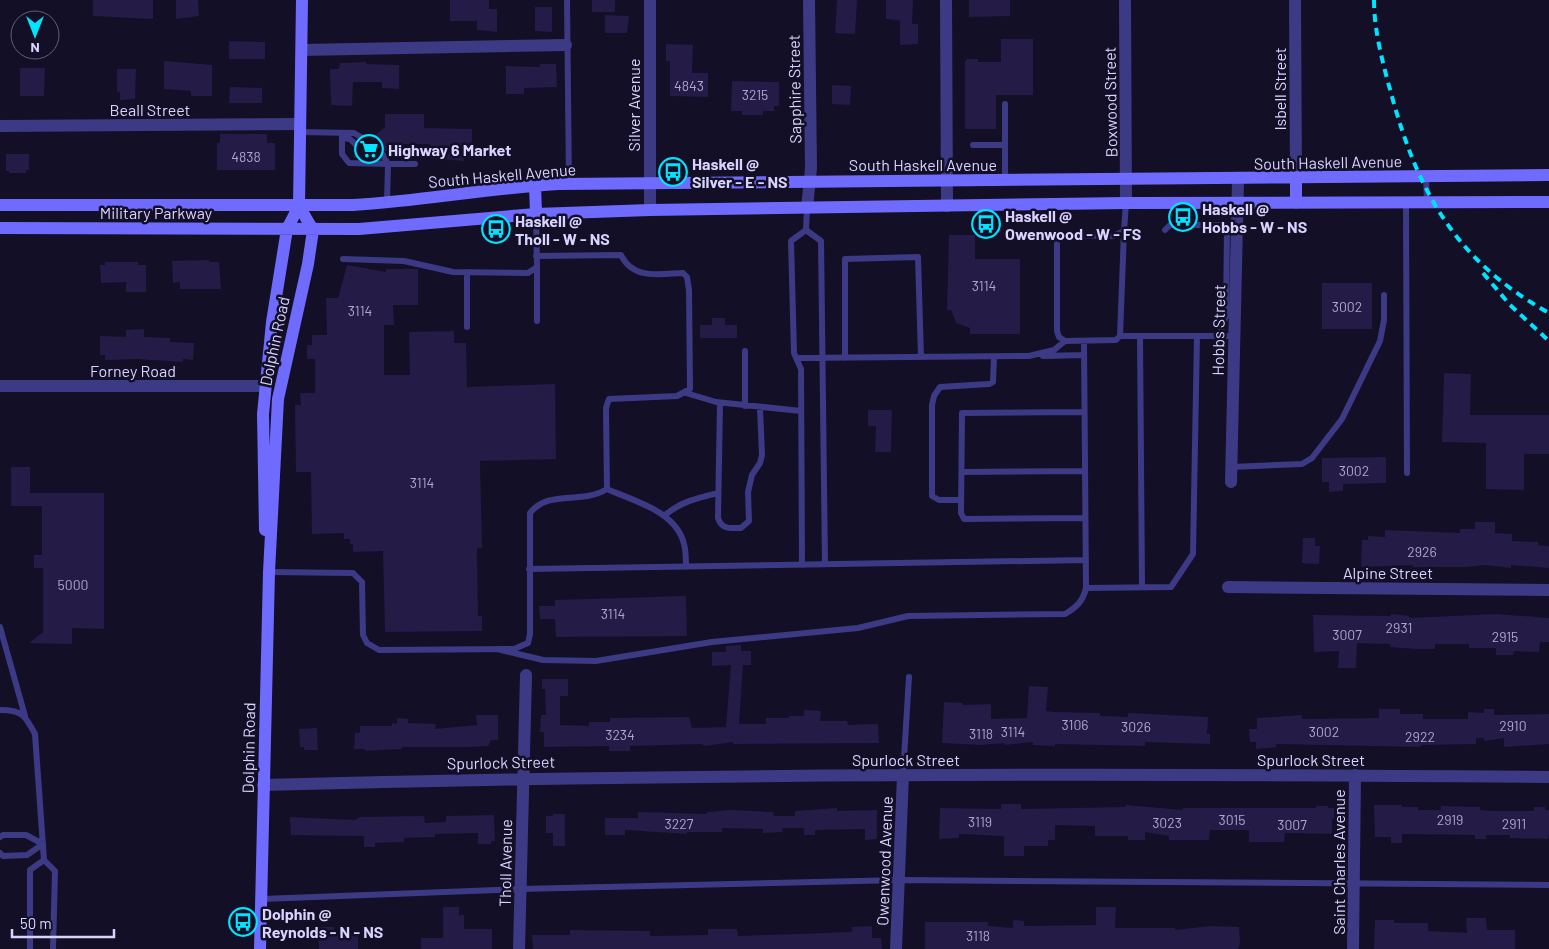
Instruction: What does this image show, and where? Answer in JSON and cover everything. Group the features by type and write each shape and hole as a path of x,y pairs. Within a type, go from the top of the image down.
{"main road":[{"name":"Dolphin Road","path":"271,547 265,537 263,414 265,386 287,229 299,206 302,0"},
{"name":"South Haskell Avenue","path":"299,206 387,203 535,185 650,182 1238,180 1426,176 1549,176"},
{"path":"1296,178 1296,203"},
{"path":"535,185 536,214"},
{"path":"299,206 313,230 359,229 536,214 650,210 1126,203 1549,202"},
{"name":"Military Parkway","path":"0,205 299,206"},
{"name":"Military Parkway","path":"0,228 313,230"},
{"name":"Dolphin Road","path":"260,949 269,572 278,399 308,264 313,230"}],"street":[{"name":"Silver Avenue","path":"650,0 650,210"},
{"name":"Sapphire Street","path":"807,208 810,180 809,0"},
{"path":"946,0 947,206"},
{"name":"Boxwood Street","path":"1125,0 1126,203"},
{"name":"Isbell Street","path":"1295,0 1296,178"},
{"path":"302,50 566,45"},
{"name":"Beall Street","path":"0,126 300,128"},
{"name":"Hobbs Street","path":"1231,482 1238,180"},
{"name":"Forney Road","path":"0,386 265,386"},
{"name":"Alpine Street","path":"1228,587 1549,590"},
{"name":"Tholl Avenue","path":"519,949 526,675"},
{"name":"Spurlock Street","path":"264,785 522,778 903,775 1549,777"},
{"name":"Owenwood Avenue","path":"896,949 903,775"},
{"name":"Saint Charles Avenue","path":"1353,949 1355,775"}],"lane":[{"path":"567,0 569,184"},
{"path":"1005,104 1005,180"},
{"path":"300,128 342,136 350,139 356,145"},
{"path":"342,136 354,133 366,140"},
{"path":"342,136 342,154 349,163 372,161 388,164 415,164"},
{"path":"973,145 1005,144"},
{"path":"383,155 388,164 387,203"},
{"path":"1426,176 1427,202"},
{"path":"1406,202 1408,473"},
{"path":"1120,336 1126,203"},
{"path":"806,230 807,208"},
{"path":"536,214 537,321"},
{"path":"1165,230 1170,225 1220,224 1227,228 1226,316 1218,336"},
{"path":"802,565 801,369 794,353 791,241 806,230"},
{"path":"806,230 821,241 825,564"},
{"path":"1124,231 1113,236 1057,235 1057,331 1059,337 1066,341 1084,341 1116,340 1120,336 1235,336"},
{"path":"536,256 621,255 627,266 635,272 649,274 683,273 687,277 689,290 690,389 677,396 609,399 606,408 607,489"},
{"path":"845,358 845,259 918,257 921,357"},
{"path":"343,259 404,261 444,271 467,272 528,273 537,267"},
{"path":"467,272 467,327"},
{"path":"1232,467 1302,464 1312,458 1342,419 1380,341 1384,320 1384,295"},
{"path":"1140,336 1142,587"},
{"path":"1086,588 1171,587 1193,554 1197,336"},
{"path":"1029,356 1054,350 1066,341"},
{"path":"497,649 543,660 596,661 712,642 858,628 908,616 1066,614 1077,607 1084,597 1086,588 1084,341"},
{"path":"744,351 746,406"},
{"path":"797,358 1084,355"},
{"path":"961,500 940,500 932,496 932,405 934,396 940,387 981,385 993,382 994,357"},
{"path":"686,392 720,403 801,411"},
{"path":"720,403 718,518 722,526 741,528 748,521 750,481 760,463 762,455 760,408"},
{"path":"1084,412 962,413 961,513 964,519 1085,518"},
{"path":"962,472 1085,470"},
{"path":"607,489 658,511 673,523 684,542 686,567"},
{"path":"269,572 353,573 362,582 363,635 367,643 379,650 514,649 528,643 530,634 530,513 537,504 548,500 598,495 607,489"},
{"path":"664,516 689,500 718,494"},
{"path":"529,569 1086,560"},
{"path":"0,628 26,716 36,734 44,860 55,871 53,949"},
{"path":"903,775 909,677"},
{"path":"0,710 14,710 26,716"},
{"path":"0,838 3,834 26,835 43,844"},
{"path":"0,853 3,856 27,855 43,844"},
{"path":"30,949 30,870 44,860"},
{"path":"262,899 521,889 900,880 1549,885"}],"building":[{"path":"93,0 153,0 153,19 93,16"},
{"path":"176,0 198,0 199,16 176,19"},
{"path":"450,0 489,0 489,9 497,9 497,32 477,30 477,21 450,21"},
{"path":"592,0 615,0 615,12 592,12"},
{"path":"837,0 857,0 855,34 835,33"},
{"path":"886,0 913,0 912,24 918,24 918,44 900,45 900,20 886,19"},
{"path":"969,0 1010,0 1010,16 969,17"},
{"path":"535,7 552,7 552,32 535,31"},
{"path":"605,15 629,16 627,33 605,33"},
{"path":"1001,39 1033,39 1033,95 996,95 996,129 965,129 965,62 967,59 978,59 978,62 1001,62"},
{"path":"229,41 265,42 265,59 229,59"},
{"path":"666,44 693,45 692,73 708,73 708,97 670,96 670,61 666,61"},
{"path":"164,61 212,65 212,96 191,96 191,91 164,89"},
{"path":"366,62 366,64 399,65 399,89 382,88 382,82 353,82 352,106 331,105 330,69 339,69 340,63"},
{"path":"540,64 556,64 557,87 524,88 524,94 506,94 506,66 540,67"},
{"path":"20,68 45,68 44,96 20,96"},
{"path":"117,69 136,69 135,99 120,100 120,92 117,92"},
{"path":"732,81 779,82 779,106 774,106 774,111 763,111 763,115 742,115 742,111 731,111"},
{"path":"832,85 851,86 850,105 832,104"},
{"path":"230,87 262,88 262,103 229,103"},
{"path":"385,114 424,114 424,128 472,129 472,158 464,158 464,161 429,158 430,144 394,144 387,152 383,150 379,152 379,159 354,158 354,149 360,148 360,142 369,144 371,139 385,127"},
{"path":"220,134 267,134 267,143 275,143 275,170 217,170 217,143 220,143"},
{"path":"6,154 29,154 29,170 26,170 26,173 9,173 9,171 6,171"},
{"path":"949,235 975,235 975,259 1020,259 1020,334 970,334 970,328 956,323 951,310 947,310"},
{"path":"209,260 209,262 219,262 221,289 180,289 180,282 173,283 172,261"},
{"path":"105,262 138,262 138,265 146,265 146,292 126,292 126,282 101,283 100,265 105,265"},
{"path":"347,265 386,272 386,269 418,269 418,305 393,305 394,325 384,325 384,375 410,375 409,332 454,331 454,343 466,343 467,387 555,384 556,459 480,461 482,548 477,548 478,616 482,616 482,631 385,632 383,551 353,552 353,544 350,544 350,539 344,539 344,533 312,534 311,472 296,472 295,405 301,405 300,393 315,393 315,359 307,359 307,345 312,345 312,335 327,335 326,298 338,298"},
{"path":"1322,283 1372,283 1372,329 1322,329"},
{"path":"712,318 725,318 725,325 737,325 737,338 700,338 700,325 712,325"},
{"path":"144,329 144,337 170,338 170,342 194,343 193,360 183,359 183,362 136,359 105,360 105,355 100,355 100,336 126,337 126,330"},
{"path":"1444,373 1471,374 1470,415 1549,415 1549,454 1524,454 1524,490 1486,489 1486,443 1442,442"},
{"path":"868,410 892,410 891,452 875,452 876,426 868,426"},
{"path":"1386,457 1386,483 1343,484 1343,491 1329,492 1329,482 1322,482 1322,458"},
{"path":"11,467 30,467 30,493 104,493 104,629 72,628 72,644 29,643 43,632 43,568 34,568 34,555 42,555 42,506 11,506"},
{"path":"1475,522 1495,522 1495,533 1512,534 1512,541 1538,542 1538,545 1549,546 1549,568 1511,565 1511,568 1485,565 1466,567 1413,567 1413,565 1361,567 1362,540 1368,540 1368,536 1385,537 1385,530 1460,533 1460,529 1475,529"},
{"path":"1303,538 1315,538 1315,546 1320,546 1319,564 1302,563"},
{"path":"686,596 687,636 556,637 555,619 540,619 539,606 555,606 555,600"},
{"path":"1391,614 1409,616 1409,618 1496,614 1549,618 1549,642 1540,642 1539,652 1514,651 1513,655 1496,655 1496,648 1469,648 1469,644 1435,644 1435,649 1417,649 1390,647 1391,644 1357,643 1356,668 1338,668 1339,651 1314,652 1313,615 1390,616"},
{"path":"741,645 741,651 751,651 751,665 743,665 739,724 766,724 766,718 804,716 804,710 821,711 820,721 847,721 848,725 878,724 879,743 733,744 733,742 705,746 701,744 630,746 630,751 609,751 609,746 544,747 544,732 540,732 541,715 546,715 545,689 542,689 542,679 568,679 568,696 560,696 560,725 589,726 589,722 610,722 610,718 689,717 692,728 726,727 731,665 712,666 712,652 726,652 726,646"},
{"path":"1029,686 1048,687 1046,711 1100,713 1100,716 1128,717 1128,713 1208,717 1207,734 1210,734 1210,744 1145,742 1145,746 1055,744 1055,746 1033,745 1033,742 1004,745 1004,743 981,745 942,743 944,702 963,703 963,705 991,704 991,719 1027,718"},
{"path":"1379,709 1400,709 1400,714 1423,714 1423,719 1468,719 1468,712 1484,713 1484,709 1494,709 1494,715 1549,714 1549,744 1504,747 1504,738 1484,741 1484,738 1476,738 1476,744 1421,745 1421,747 1276,744 1276,747 1256,749 1256,742 1250,742 1249,729 1257,729 1257,718 1302,715 1302,719 1379,718"},
{"path":"476,715 498,715 498,740 491,740 488,746 402,747 402,749 365,751 365,749 354,749 355,733 360,733 360,726 392,726 392,723 397,724 397,718 408,719 408,723 436,724 435,729 477,725"},
{"path":"317,728 318,750 304,750 304,747 300,747 299,729"},
{"path":"1001,804 1021,804 1021,809 1126,807 1126,805 1183,810 1183,808 1316,808 1316,806 1328,806 1328,808 1334,808 1334,819 1332,819 1332,834 1285,833 1284,842 1249,842 1249,830 1210,830 1209,840 1169,840 1169,836 1145,832 1145,840 1128,840 1128,836 1095,836 1095,826 1055,825 1055,840 1048,840 1048,846 1024,846 1024,856 1004,856 1004,836 959,834 959,838 939,839 940,808 1001,809"},
{"path":"1374,805 1402,805 1402,807 1418,807 1418,810 1441,810 1441,806 1480,807 1480,810 1492,811 1534,811 1534,807 1545,807 1545,810 1549,810 1549,834 1548,839 1510,838 1510,835 1486,835 1486,839 1475,839 1475,835 1402,834 1402,843 1391,843 1391,837 1375,837"},
{"path":"837,808 837,811 877,810 877,839 865,840 865,829 815,830 815,835 804,835 804,828 782,828 783,832 763,833 763,829 722,828 722,832 687,832 687,834 625,830 625,835 605,835 605,818 638,818 638,812 707,814 707,812 732,810 773,812 774,816 795,816 795,811"},
{"path":"553,814 565,814 565,846 553,846 553,833 546,833 546,816 553,816"},
{"path":"494,815 495,841 491,841 491,844 478,844 478,833 435,834 435,837 404,838 404,842 375,843 375,847 364,847 364,836 291,835 290,817 355,820 360,817 424,816 425,823 446,822 446,816"},
{"path":"443,907 459,907 459,915 464,915 464,929 492,929 492,949 421,949 421,938 443,938"},
{"path":"1096,907 1116,907 1115,928 1175,928 1175,930 1210,926 1239,927 1240,943 1238,949 925,949 925,922 988,922 988,926 1013,928 1013,920 1024,921 1024,926 1096,925"},
{"path":"1466,918 1486,918 1487,930 1515,930 1515,949 1374,949 1375,920 1394,920 1394,923 1428,923 1428,931 1467,933"},
{"path":"872,926 872,938 881,938 882,949 533,949 532,935 570,935 570,930 650,931 650,936 708,935 708,929 737,929 738,936 852,932 852,927"},
{"path":"318,927 334,927 334,931 340,932 358,932 358,949 319,949"}],"railway":[{"path":"1374,0 1377,35 1391,93 1414,162 1428,193 1445,221 1465,247 1489,271 1517,293 1549,313"},
{"path":"1483,273 1510,305 1549,341"}],"place":[{"name":"Highway 6 Market","path":"369,149"},
{"name":"Haskell @ Silver - E - NS","path":"673,172"},
{"name":"Haskell @ Hobbs - W - NS","path":"1183,217"},
{"name":"Haskell @ Owenwood - W - FS","path":"986,224"},
{"name":"Haskell @ Tholl - W - NS","path":"496,229"},
{"name":"Dolphin @ Reynolds - N - NS","path":"243,922"}]}
